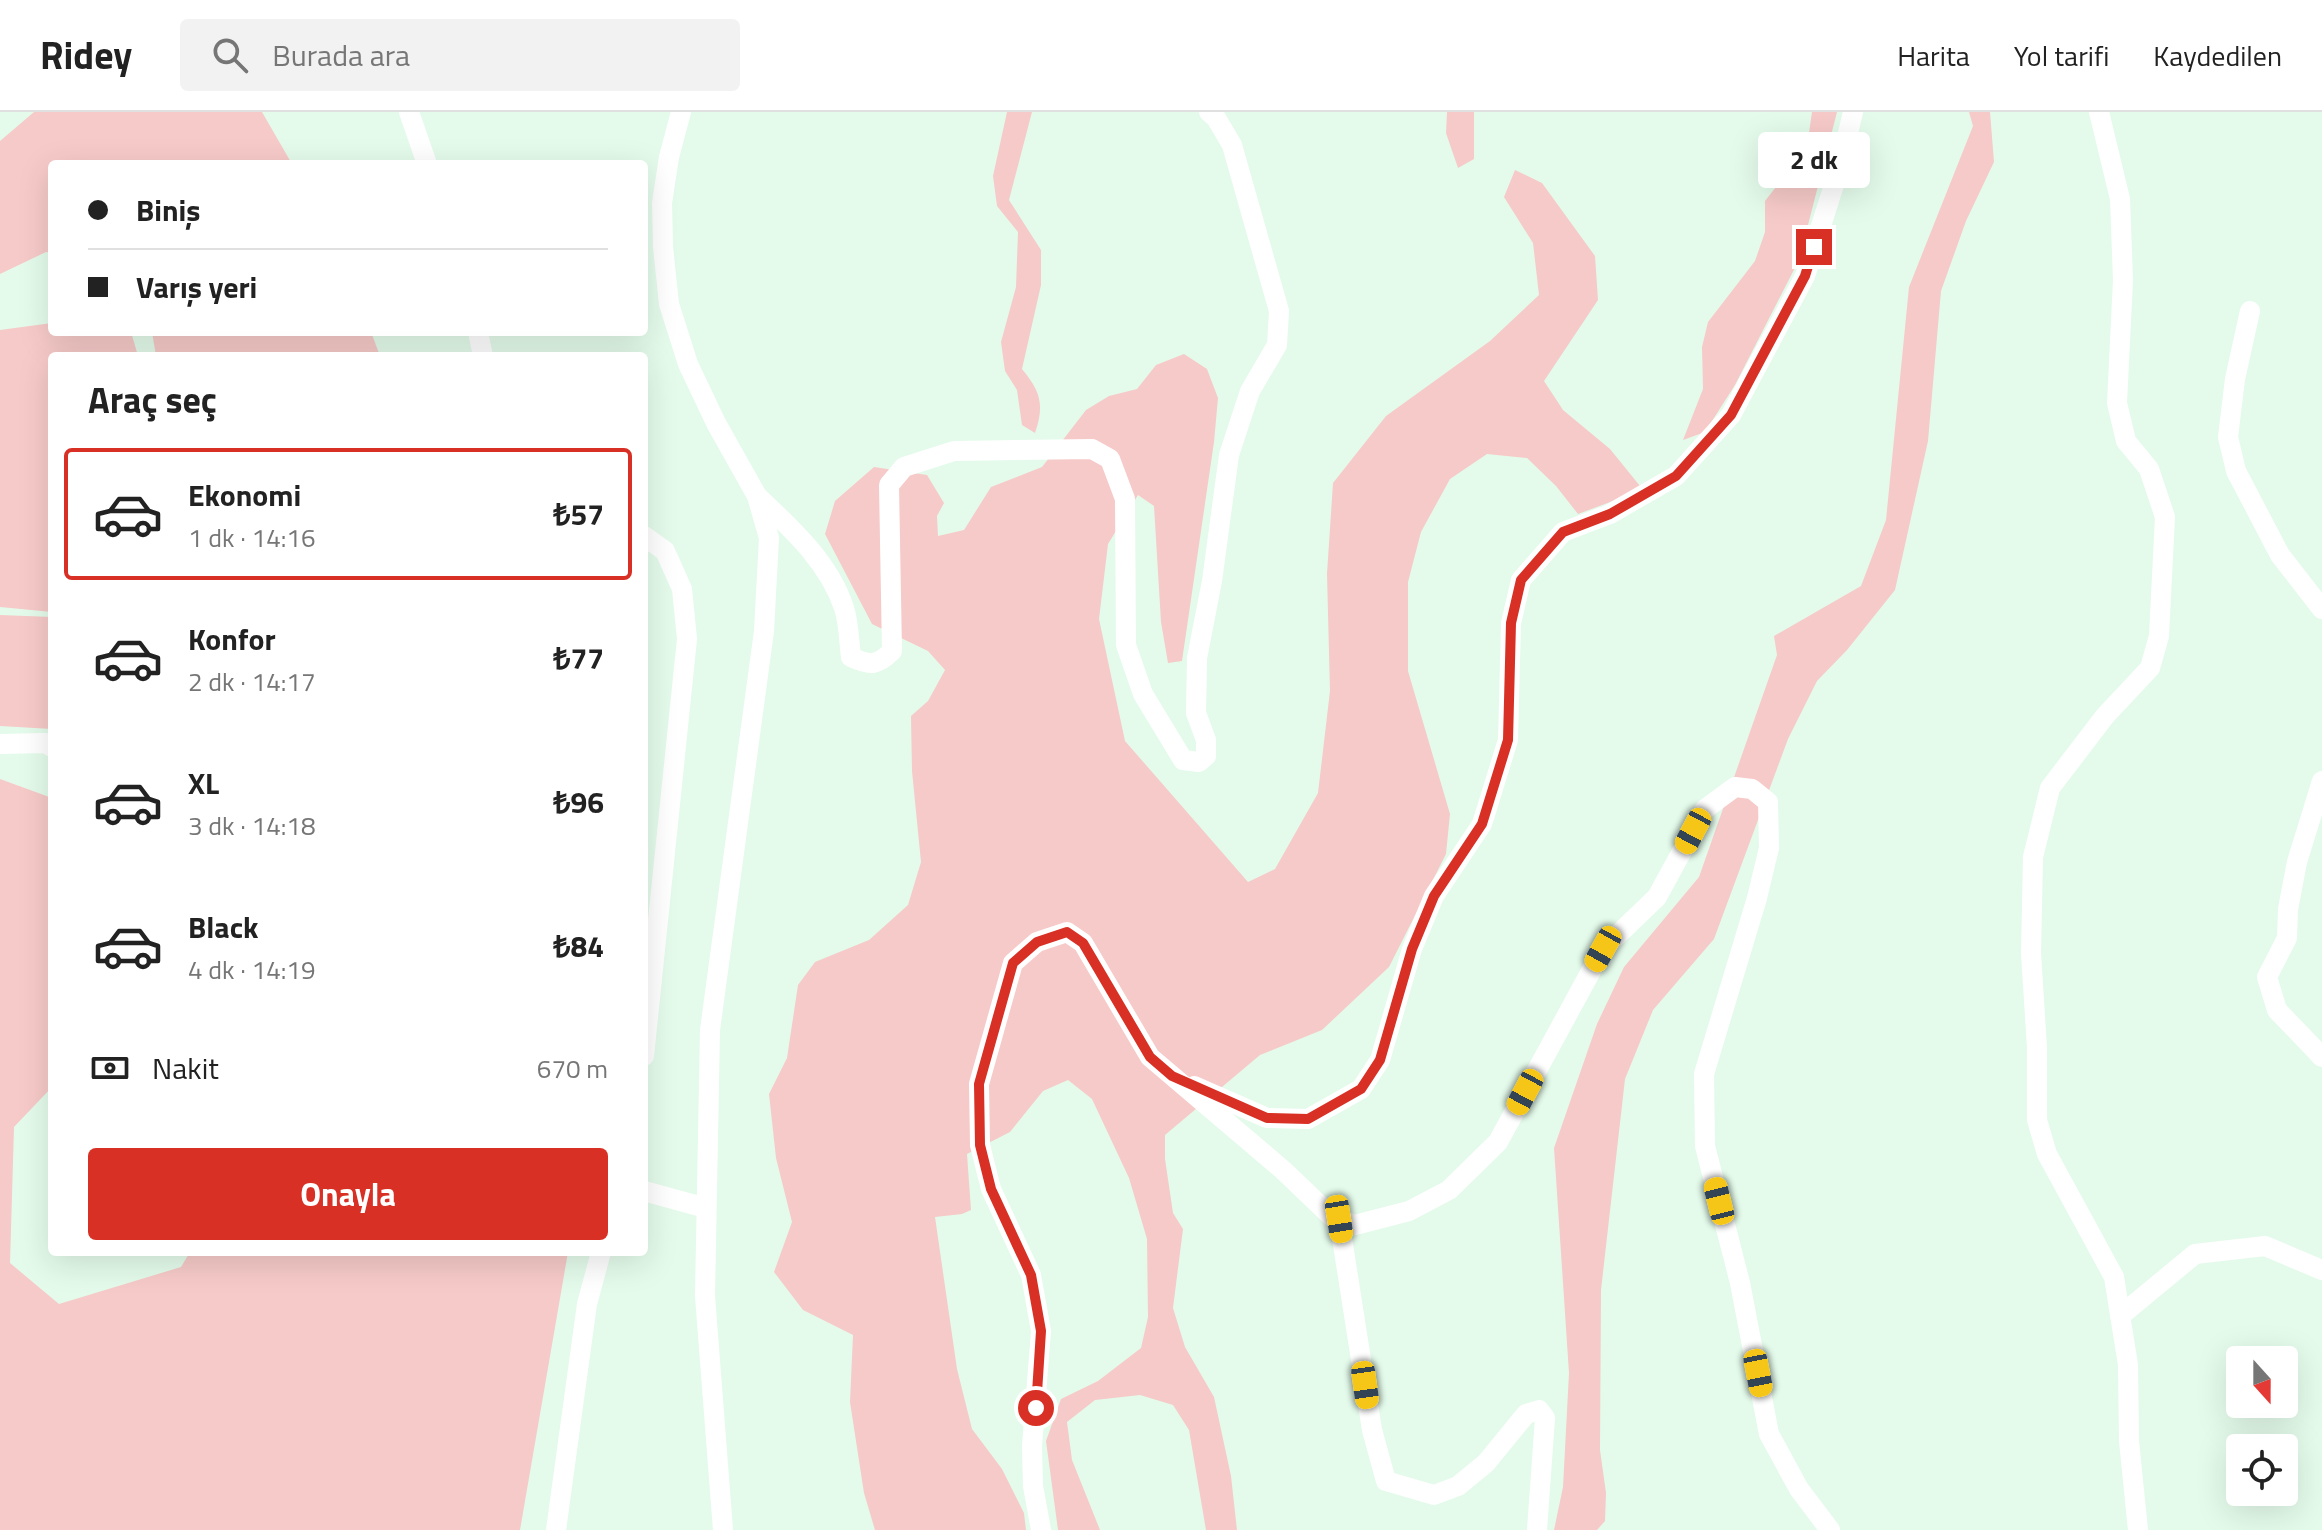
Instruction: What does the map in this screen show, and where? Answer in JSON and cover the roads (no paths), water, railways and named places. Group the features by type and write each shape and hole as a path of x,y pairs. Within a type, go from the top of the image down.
{"street":[{"path":"409,112 426,160"},
{"path":"681,112 669,157 662,203 669,304 694,376 757,496 769,538 764,631 710,1030 705,1296 723,1530"},
{"path":"757,496 806,543 822,566 844,608 851,657 868,665 880,663 892,651 889,485 904,467 954,451 1092,449 1110,459 1125,499 1126,645 1143,694 1183,760 1199,762 1206,756 1206,740 1196,713 1197,658 1212,581 1229,455 1250,391 1277,345 1279,311 1232,145 1209,112"},
{"path":"1172,1076 1267,1118 1308,1119 1361,1089 1380,1060 1412,949 1434,896 1482,824 1487,810 1508,740 1511,623 1521,580 1563,532 1610,514 1676,476 1731,415 1805,276 1841,163 1853,112"},
{"path":"2099,112 2120,199 2123,280 2117,403 2126,441 2149,469 2165,517 2159,636 2150,668 2105,716 2050,788 2033,857 2031,953 2037,1048 2037,1120 2047,1154 2114,1277 2128,1365 2129,1441 2138,1530"},
{"path":"2250,311 2235,379 2228,437 2236,471 2280,555 2322,609"},
{"path":"648,539 665,551 682,589 687,639 648,1017"},
{"path":"0,744 48,745"},
{"path":"2322,781 2297,862 2288,909 2287,938 2267,977 2277,1010 2322,1057"},
{"path":"1041,1530 1033,1486 1032,1446 1041,1331 1031,1275 991,1189 980,1145 979,1084 1013,963 1037,942 1067,932 1083,943 1150,1057 1283,1170 1331,1216 1355,1225 1409,1211 1449,1190 1498,1142 1603,949 1657,897 1705,809 1735,787 1752,789 1768,802 1769,848 1704,1074 1705,1146 1740,1283 1769,1434 1799,1489 1830,1530"},
{"path":"648,1192 706,1208"},
{"path":"1339,1219 1372,1430 1386,1481 1434,1495 1458,1486 1486,1463 1526,1414 1539,1410 1545,1418 1537,1530"},
{"path":"2120,1316 2195,1254 2265,1246 2322,1270"},
{"path":"556,1530 587,1304 600,1256"}]}
